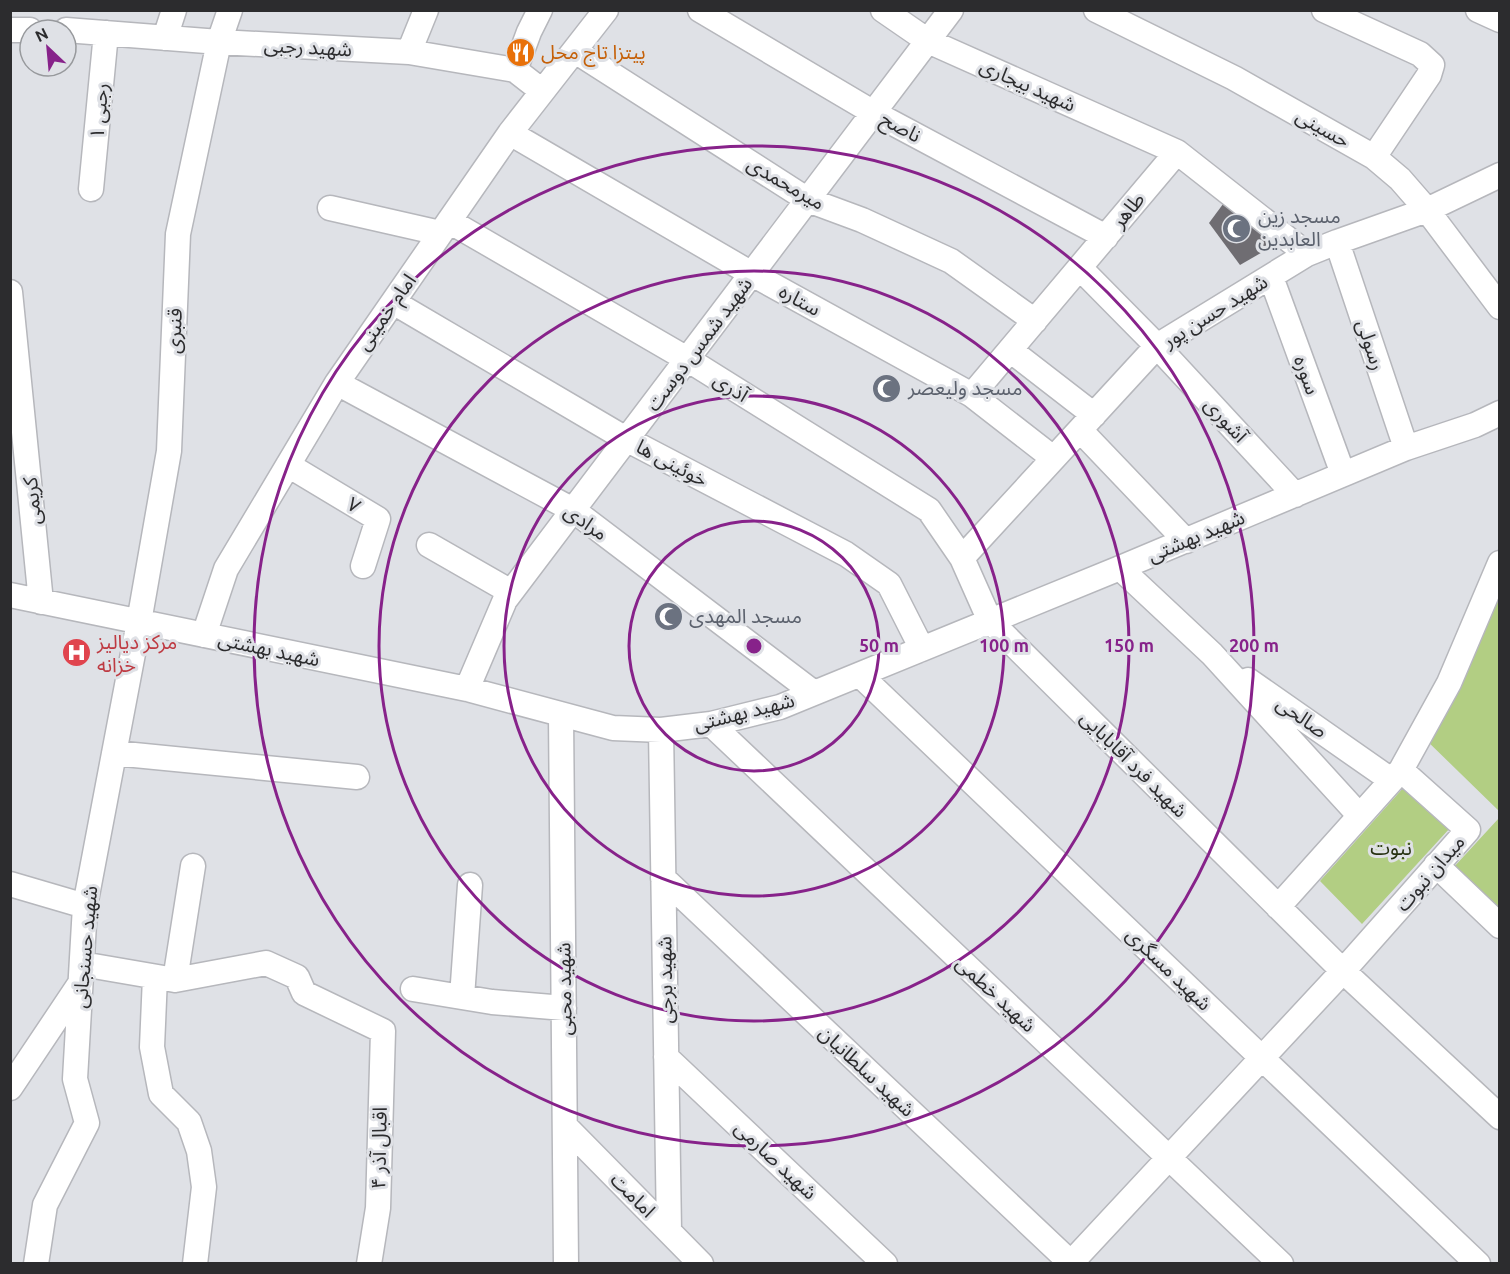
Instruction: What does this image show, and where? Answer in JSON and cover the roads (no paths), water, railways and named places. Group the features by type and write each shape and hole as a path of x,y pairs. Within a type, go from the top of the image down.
{"street":[{"path":"165,38 174,10"},
{"name":"قنبری","path":"139,622 169,451 178,234 219,42 230,10"},
{"path":"409,52 426,10"},
{"path":"515,70 540,10"},
{"name":"امام خمینی","path":"204,635 226,569 337,382 510,133 606,10"},
{"name":"ناصح","path":"700,10 874,113 1106,237"},
{"name":"شهید بیجاری","path":"883,10 928,41 1177,152"},
{"name":"شهید شمس دوست","path":"467,689 505,600 951,10"},
{"name":"حسینی","path":"1096,10 1234,78 1374,157 1400,179 1427,210 1500,307"},
{"path":"1324,10 1420,54 1432,65 1429,75 1374,157"},
{"path":"1478,10 1500,20"},
{"name":"شهید رجبی","path":"78,26 106,33 165,38 409,52 515,70 542,91"},
{"name":"رجبی ۱","path":"91,189 106,33"},
{"name":"میرمحمدی","path":"574,51 808,200 862,220 951,261 1035,321"},
{"name":"ستاره","path":"510,133 752,274 972,394 1053,458"},
{"path":"1177,152 1307,254"},
{"name":"طاهر","path":"972,394 1177,152"},
{"name":"شهید حسن پور","path":"962,558 1157,346 1307,254 1427,210 1500,175"},
{"name":"آذری","path":"330,208 445,227 687,359 929,510 962,558"},
{"name":"رسولی","path":"1337,242 1406,448"},
{"name":"آشوری","path":"1080,268 1157,346 1295,495"},
{"name":"سوره","path":"1271,277 1343,474"},
{"name":"کریمی","path":"10,292 17,415 41,602"},
{"name":"خوئینی ها","path":"393,302 626,439 846,554 889,584 922,649"},
{"path":"1010,350 1087,422 1186,540"},
{"name":"مرادی","path":"337,382 573,510 814,693"},
{"name":"شهید بهشتی","path":"10,595 467,689 614,728 661,730 711,724 780,707 1406,448 1475,425 1500,413"},
{"name":"شهید بهشتی","path":"1475,425 1500,423"},
{"name":"۷","path":"288,465 378,519 363,566"},
{"path":"429,545 511,592"},
{"path":"962,558 990,621"},
{"path":"1500,563 1449,683 1396,775 1278,906 1500,1117"},
{"name":"صالحی","path":"1120,568 1212,654 1359,815"},
{"name":"شهید فرد آقابابایی","path":"990,621 1278,906"},
{"name":"شهید حسنجانی","path":"36,1263 45,1205 87,1123 75,1079 85,906 139,622"},
{"name":"صالحی","path":"1212,654 1396,775"},
{"name":"شهید مسگری","path":"860,675 1478,1263"},
{"name":"شهید محبی","path":"561,715 566,1263"},
{"name":"شهید خطمی","path":"711,724 1281,1263"},
{"name":"شهید برجی","path":"661,730 669,1231"},
{"path":"114,753 357,777"},
{"name":"میدان نبوت","path":"1344,971 1468,830 1396,775"},
{"path":"1436,865 1500,926"},
{"path":"193,866 165,979 152,1047 161,1094 189,1122 199,1151 204,1187 195,1263"},
{"name":"شهید سلطانیان","path":"663,878 1071,1263"},
{"path":"10,884 85,906"},
{"path":"462,997 470,885"},
{"name":"اقبال آذر ۴","path":"165,979 266,963 297,977 304,993 383,1031 378,1208 369,1263"},
{"path":"1071,1263 1344,971"},
{"path":"10,1088 81,974 165,979"},
{"path":"413,989 492,1002 564,1008"},
{"name":"شهید صارمی","path":"666,1057 885,1263"},
{"name":"امامت","path":"565,1126 701,1263"}],"place":[{"name":"پیتزا تاج محل","path":"520,52"},
{"name":"مسجد زین العابدین","path":"1237,228"},
{"name":"مسجد ولیعصر","path":"887,388"},
{"name":"مسجد المهدی","path":"668,616"},
{"name":"مرکز دیالیز خزانه","path":"76,653"}],"park label":[{"name":"نبوت","path":"1391,848"}]}
